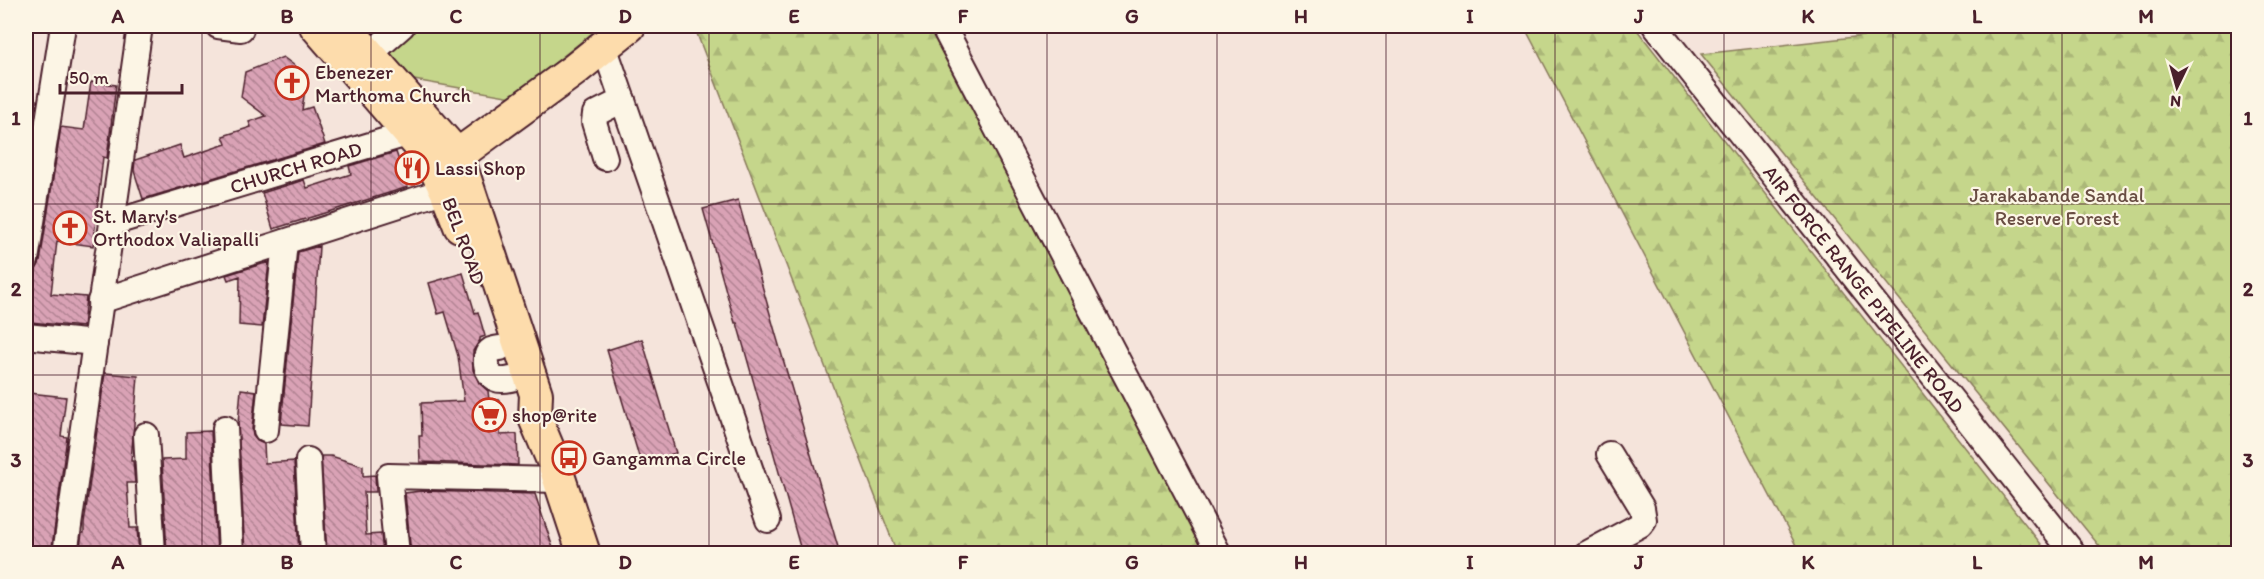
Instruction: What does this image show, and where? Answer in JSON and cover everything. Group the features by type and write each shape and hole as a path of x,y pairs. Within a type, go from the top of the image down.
{"main road":[{"name":"BEL ROAD","path":"316,26 438,158"},
{"path":"584,554 535,418 536,394 438,158 577,51 629,26"},
{"name":"BEL ROAD","path":"359,42 438,158 516,397 535,418"}],"street":[{"path":"26,260 33,166 63,26"},
{"path":"65,554 140,26"},
{"path":"359,42 386,26"},
{"path":"359,42 402,26"},
{"path":"943,26 1219,554"},
{"name":"AIR FORCE RANGE PIPELINE ROAD","path":"1655,26 2074,554"},
{"path":"605,36 623,100 768,520"},
{"path":"604,158 594,122 595,114 623,100"},
{"path":"100,301 285,242 438,158"},
{"name":"CHURCH ROAD","path":"112,223 438,158"},
{"path":"266,430 285,242"},
{"path":"26,336 95,343"},
{"path":"225,428 231,554"},
{"path":"146,435 153,554"},
{"path":"1586,554 1640,525 1644,520 1642,508 1609,454"},
{"path":"308,460 314,554"},
{"path":"397,554 389,476 559,480"}],"green space":[{"path":"409,26 601,26 512,97 391,76 374,58"},
{"path":"694,26 949,26 1220,553 897,553"},
{"path":"1524,26 1634,26 2048,553 1800,553"},
{"name":"Jarakabande Sandal Reserve Forest","path":"1954,26 2238,26 2238,553 2105,553 1701,54"}],"building":[{"path":"283,57 307,75 302,110 312,107 325,144 143,199 134,171 135,160 180,145 184,158 226,144 223,136 251,127 249,122 266,116 241,97 245,72"},
{"path":"91,82 116,85 107,158 103,157 93,246 57,241 51,294 86,297 83,327 30,322 36,270 40,262 61,127 84,130"},
{"path":"396,152 408,187 273,229 262,193 304,180 307,188 351,174 349,166"},
{"path":"738,200 840,554 802,554 737,323 735,323 703,209"},
{"path":"319,246 308,426 281,424 298,252"},
{"path":"269,262 262,327 239,325 240,276 228,280 226,275"},
{"path":"463,273 475,313 478,312 485,336 480,338 473,351 473,370 479,383 488,391 489,400 499,400 500,435 517,434 518,465 420,462 421,403 464,401 458,356 445,312 438,314 429,283"},
{"path":"642,339 676,453 641,463 607,350"},
{"path":"105,373 138,376 131,461 133,461 135,483 127,483 130,528 137,528 139,554 79,554 82,533 84,533"},
{"path":"241,389 256,391 252,429 257,441 264,444 265,463 294,461 299,554 245,554 238,424"},
{"path":"29,393 66,397 61,436 67,437 51,554 26,554 30,501 26,501 26,429"},
{"path":"211,431 217,554 167,554 162,460 186,459 186,432"},
{"path":"321,456 331,456 363,466 363,476 375,475 376,492 364,492 366,535 381,534 383,554 327,554"},
{"path":"421,491 535,494 555,554 411,554 405,493"}],"place":[{"name":"Ebenezer Marthoma Church","path":"292,83"},
{"name":"Lassi Shop","path":"412,168"},
{"name":"St. Mary's Orthodox Valiapalli","path":"70,228"},
{"name":"shop@rite","path":"489,415"},
{"name":"Gangamma Circle","path":"569,458"}]}
